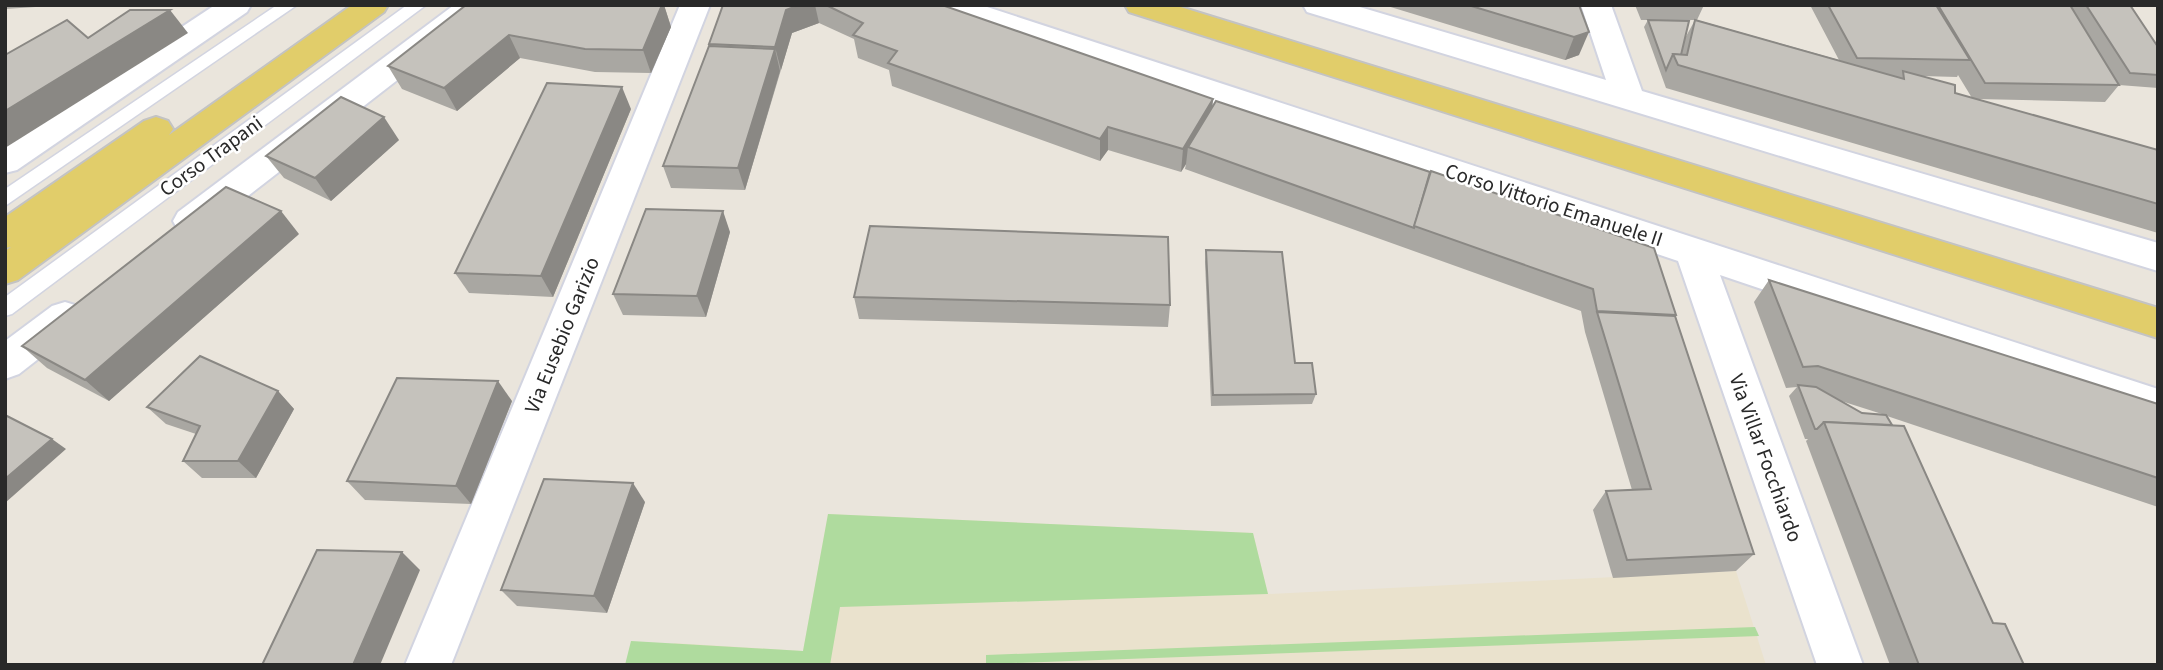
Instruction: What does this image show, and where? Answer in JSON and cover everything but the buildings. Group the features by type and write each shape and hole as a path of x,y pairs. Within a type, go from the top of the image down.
{"main road":[{"path":"5,235 333,5"},
{"name":"Corso Trapani","path":"5,270 373,5"},
{"path":"1140,5 2158,323"}],"street":[{"path":"5,161 236,5"},
{"name":"Corso Trapani","path":"169,238 474,5"},
{"name":"Via Eusebio Garizio","path":"428,665 695,5"},
{"name":"Corso Vittorio Emanuele II","path":"949,5 2158,406"},
{"path":"1318,5 2158,257"},
{"path":"1596,5 1628,98"},
{"name":"Via Villar Focchiardo","path":"1693,252 1840,665"},
{"path":"5,363 93,296"}],"lane":[{"path":"5,199 289,5"},
{"name":"Corso Trapani","path":"5,308 418,5"}],"shaded area":[{"path":"828,514 1253,533 1268,594 1736,571 1766,665 668,665 674,643 803,651"}],"green space":[{"path":"828,514 1253,533 1268,594 840,607 830,665 625,665 631,641 803,651"},
{"path":"1755,627 1759,636 986,664 986,655"}]}
